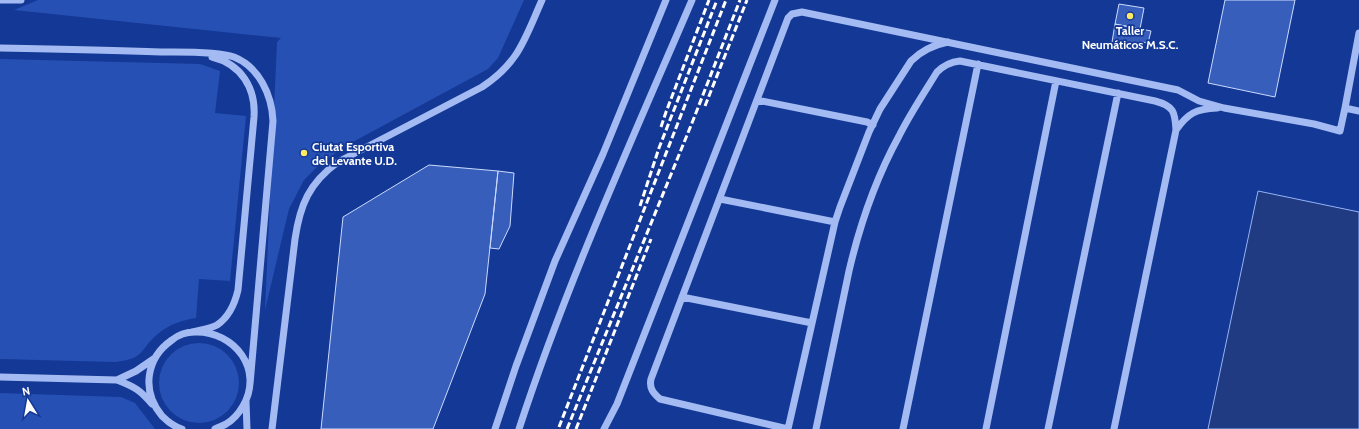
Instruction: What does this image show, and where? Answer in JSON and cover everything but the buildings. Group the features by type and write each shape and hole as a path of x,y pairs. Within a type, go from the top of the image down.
{"street":[{"path":"0,0 21,0"},
{"path":"272,429 297,224 300,210 311,189 322,176 338,162 482,87 498,76 506,69 518,52 542,0"},
{"path":"495,429 516,366 555,261 603,154 666,0"},
{"path":"519,429 550,342 602,210 692,0"},
{"path":"604,429 617,404 775,0"},
{"path":"948,42 935,45 927,49 918,54 911,61 892,90 873,125 835,222 788,429 660,399 653,393 650,385 651,379 788,18 792,14 797,12 809,14 948,42 1178,90 1199,101 1224,108 1314,124 1340,131 1359,33"},
{"path":"0,48 224,54 235,57 258,75 271,102 273,121 250,384 246,400 238,414 226,424 215,429"},
{"path":"156,409 148,384 150,370 155,358 164,345 177,336 217,325 236,301 238,290 254,110 250,89 243,77 234,67 221,59 188,52"},
{"path":"816,429 854,248 869,202 898,136 937,72 944,65 950,62 960,61 1164,104 1171,108 1175,114 1176,130 1114,429"},
{"path":"903,429 978,64"},
{"path":"986,429 1056,81"},
{"path":"1048,429 1118,94"},
{"path":"757,100 867,122 873,125"},
{"path":"1176,130 1185,118 1192,113 1201,110 1224,108"},
{"path":"1345,108 1359,111"},
{"path":"720,199 835,222"},
{"path":"682,297 812,324"},
{"path":"192,332 207,332 221,336 234,345 243,356 248,370 250,384"},
{"path":"117,380 136,371 155,358"},
{"path":"0,377 117,380 132,386 142,393 167,420 181,429"},
{"path":"246,400 247,429"}],"shaded area":[{"name":"Ciutat Esportiva del Levante U.D.","path":"38,0 524,0 498,58 488,69 351,143 321,163 304,180 289,209 265,310 277,42 281,38 14,10"},
{"path":"0,59 200,64 220,71 215,113 246,116 230,281 199,279 196,318 177,323 163,330 137,356 125,361 115,362 0,359"},
{"path":"1258,191 1359,212 1359,429 1208,429"},
{"path":"199,343 214,346 227,355 236,368 239,383 236,398 227,411 214,420 199,423 184,420 171,411 162,398 159,383 162,368 171,355 184,346"},
{"path":"0,393 121,397 135,403 155,429 0,429"}],"railway":[{"path":"661,127 709,0"},
{"path":"640,206 659,148 717,0"},
{"path":"559,427 726,0"},
{"path":"567,429 692,123 740,0"},
{"path":"705,106 747,0"},
{"path":"576,429 651,239"}],"place":[{"name":"Taller Neumáticos M.S.C.","path":"1130,16"},
{"name":"Ciutat Esportiva del Levante U.D.","path":"304,153"}]}
